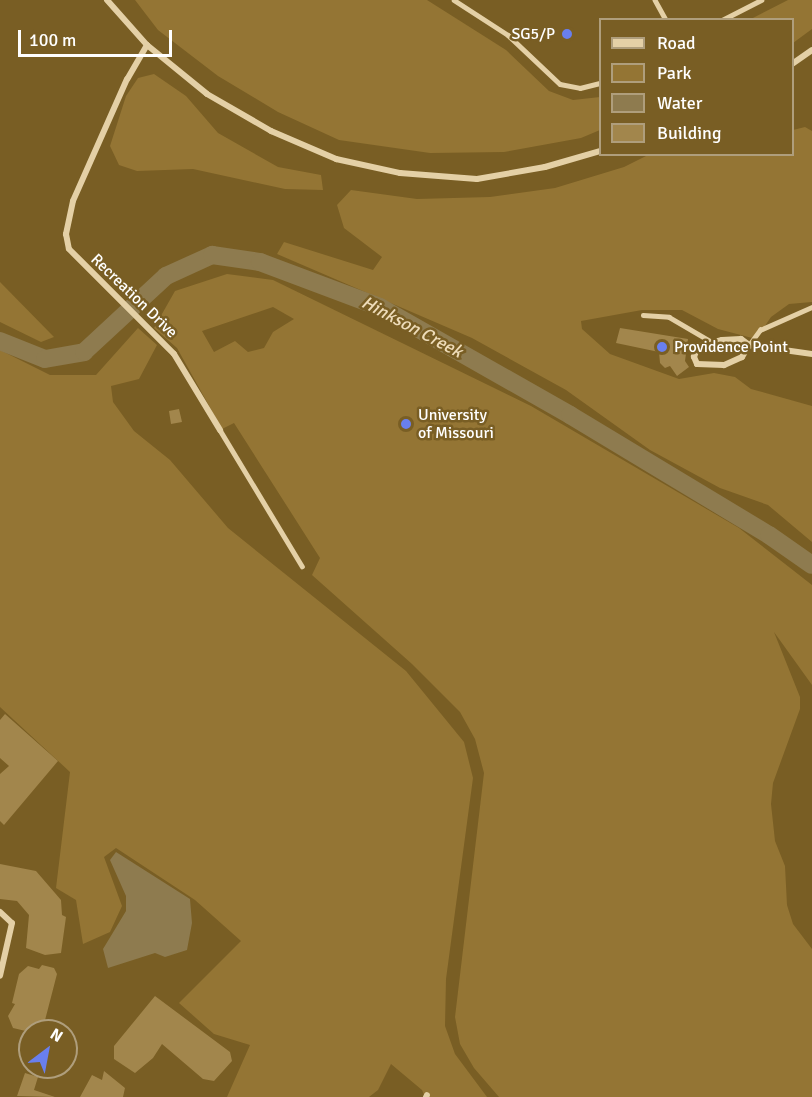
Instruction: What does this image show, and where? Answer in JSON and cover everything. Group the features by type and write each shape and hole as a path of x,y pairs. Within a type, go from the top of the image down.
{"street":[{"path":"106,0 147,45 207,94 271,131 336,159 400,173 477,179 546,167 599,151"},
{"name":"Recreation Drive","path":"147,45 91,155 68,218 69,249 163,342 220,430"},
{"path":"794,63 812,50"},
{"path":"749,345 742,357 724,365 697,364 695,351 710,341 741,339 749,345 812,354"},
{"path":"0,912 12,923 0,976"}],"lane":[{"path":"454,0 508,34 560,84 580,88 599,83"},
{"path":"655,0 665,18"},
{"path":"726,18 761,0"},
{"path":"749,345 760,330 812,307"},
{"path":"643,315 669,317 710,341"},
{"path":"220,430 302,566"}],"green space":[{"path":"135,0 427,0 506,50 549,91 573,100 599,97 599,130 581,138 504,152 430,153 339,140 278,112 218,76 158,30"},
{"path":"788,0 812,0 812,29 794,42 794,18 753,18"},
{"path":"154,74 186,96 218,133 278,167 321,175 323,190 285,189 193,169 137,171 119,165 110,146 126,96 138,78"},
{"path":"805,127 812,131 812,302 789,304 771,317 756,339 718,329 682,310 642,310 581,321 582,329 610,354 679,379 714,373 735,377 751,389 812,406 812,542 768,505 720,488 650,450 566,390 472,338 277,254 284,242 373,270 382,257 344,228 337,205 351,190 417,199 490,197 555,188 624,167 646,156 794,156 794,130"},
{"path":"227,274 273,280 531,406 739,528 812,585 812,685 774,632 800,697 800,709 773,783 771,804 775,841 785,866 787,905 793,924 812,949 812,1097 499,1097 474,1068 460,1044 455,1017 484,773 475,739 460,712 412,664 312,575 320,558 234,423 222,429 177,348 154,328 175,291","holes":["273,307 294,319 273,332 264,348 248,352 235,341 214,352 202,331"]},
{"path":"0,282 54,337 41,342 0,322"},
{"path":"138,328 157,345 139,379 111,386 113,402 134,431 170,460 228,528 406,671 464,742 473,778 446,979 445,1026 455,1054 487,1097 425,1097 422,1090 391,1064 378,1090 369,1097 227,1097 250,1045 214,1034 179,1003 241,941 195,900 116,848 104,857 122,906 110,932 83,944 76,900 56,888 70,772 0,707 0,350 50,375 96,375"}],"water":[{"path":"116,852 190,899 192,923 187,950 165,957 155,953 108,968 103,949 126,911 126,896 110,860"}],"building":[{"name":"Providence Point","path":"620,328 688,339 685,361 689,367 677,376 670,366 665,368 660,363 659,352 616,343"},
{"path":"179,409 182,422 171,424 169,411"},
{"path":"5,714 58,761 4,825 0,821 0,774 9,766 0,758 0,720"},
{"path":"0,864 36,871 61,900 62,915 66,917 61,953 45,955 26,948 29,915 17,901 0,899"},
{"path":"42,965 54,968 57,974 45,1019 18,1019 18,1029 13,1028 8,1016 15,1004 12,1003 19,974 28,966 39,969"},
{"path":"155,996 230,1052 232,1061 214,1081 203,1079 162,1044 153,1058 135,1073 114,1059 114,1046"},
{"path":"104,1071 125,1088 123,1097 80,1097 92,1075 102,1080"},
{"path":"23,1079 37,1079 34,1090 55,1097 17,1096"}],"waterway":[{"name":"Hinkson Creek","path":"0,341 45,359 84,352 166,276 212,255 260,262 380,307 570,415 769,535 812,565"}],"place":[{"name":"SG5/P","path":"567,34"},
{"name":"Providence Point","path":"662,347"},
{"name":"University of Missouri","path":"406,424"}]}
